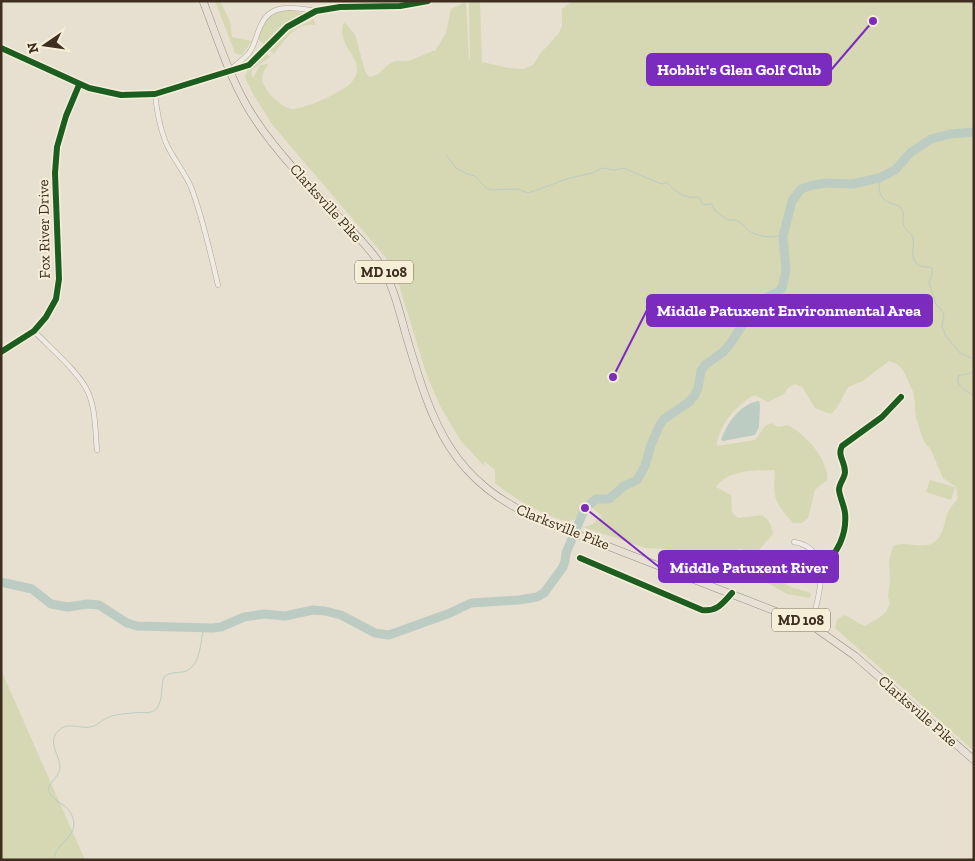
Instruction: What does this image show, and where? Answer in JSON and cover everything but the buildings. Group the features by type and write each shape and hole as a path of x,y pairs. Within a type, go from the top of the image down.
{"main road":[{"name":"Clarksville Pike","path":"203,1 230,70 244,100 263,130 378,262 390,284 396,301 428,406 450,448 470,472 499,498 524,513 811,625 855,656 974,760"}],"street":[{"path":"230,70 248,54 256,42 263,20 277,9 288,7 316,11 340,7 400,6 428,1"},
{"path":"1,48 79,85 121,95 154,94 248,65 287,27 316,11"},
{"name":"Fox River Drive","path":"1,352 34,331 41,324 52,308 58,290 56,159 60,133 79,85"},
{"path":"154,94 164,137 194,196 209,245 218,285"},
{"path":"34,331 78,376 88,392 94,417 97,450"},
{"path":"820,566 828,562 837,551 842,534 845,514 839,487 845,472 840,458 842,446 882,417 901,397"},
{"path":"794,542 802,543 809,548 816,556 820,566 820,584 811,625"},
{"path":"580,558 702,610 716,609 732,593"}],"green space":[{"path":"215,1 220,1 230,21 232,37 252,41 242,55 235,53"},
{"path":"469,1 480,1 482,62 524,69 533,65 540,54 559,33 562,26 562,9 572,1 974,1 974,751 835,628 837,620 844,615 865,626 886,612 890,604 888,596 890,579 889,561 893,546 902,544 928,545 933,543 939,537 948,512 958,498 956,487 943,478 930,448 924,442 916,418 914,394 903,370 897,364 889,361 863,381 848,387 837,408 831,414 815,408 802,387 795,384 788,388 784,394 768,402 754,395 734,411 725,423 718,438 717,446 755,440 765,426 771,423 778,427 788,425 802,434 820,456 827,472 827,480 815,490 808,518 802,523 793,523 778,504 774,488 775,470 735,474 721,481 716,487 731,495 732,512 738,518 762,515 771,525 773,534 757,552 739,549 732,553 791,587 811,593 810,598 787,594 711,551 700,551 734,566 725,572 665,549 645,548 583,527 591,525 602,516 588,504 578,517 569,522 539,511 495,483 495,470 484,461 484,466 461,441 440,406 426,373 399,285 386,258 270,122 245,77 248,69 266,53 270,57 253,69 251,73 253,78 260,65 268,64 262,78 265,87 273,98 284,106 293,109 307,106 335,94 354,79 357,65 343,38 344,22 355,34 365,71 369,77 377,75 393,62 409,61 435,51 446,33 451,9 466,2 470,59"},
{"path":"293,10 301,13 300,16 281,29 267,43 264,44 259,40 262,27 269,18 280,12"},
{"path":"314,19 315,25 302,26 296,29 274,54 269,50 290,31"},
{"path":"930,480 955,487 951,500 926,492"},
{"path":"1,670 85,860 1,860"}],"shaded area":[{"path":"759,401 759,427 755,435 721,440 735,415 746,406"}],"waterway":[{"path":"966,1 974,5"},
{"path":"1,582 32,589 51,604 68,607 87,604 99,605 127,623 137,626 212,628 221,627 244,617 264,614 285,616 313,610 341,615 375,633 389,635 450,613 471,603 537,597 544,593 563,567 566,553 585,508 596,499 609,499 624,486 637,480 645,466 659,426 664,419 689,402 695,395 701,371 705,365 723,352 730,344 754,307 761,300 782,288 786,271 783,236 792,201 801,189 826,183 853,184 879,178 895,170 911,152 931,139 950,134 974,132"},
{"path":"447,156 456,168 475,176 486,188 492,190 517,189 528,193 570,178 592,173 602,168 614,170 624,168 659,183 667,182 677,192 685,196 699,197 703,205 712,204 715,211 728,220 739,221 755,234 767,237 783,236"},
{"path":"879,178 879,191 884,200 901,208 904,226 913,238 913,258 920,266 932,268 932,276 929,282 936,305 944,314 942,327 946,336 960,353 974,359"},
{"path":"974,371 958,376 960,386 974,396"},
{"path":"54,860 57,850 71,833 74,823 70,811 54,799 48,790 60,770 54,744 55,735 66,726 90,727 119,714 155,710 160,703 164,677 171,673 189,670 196,660 199,654 204,627"}],"cycle path":[{"path":"1,48 89,88 121,95 155,94 249,65 287,27 316,11 340,7 400,6 428,1"},
{"path":"1,352 34,331 46,317 56,299 59,279 55,173 57,147 66,116 79,85"},
{"path":"820,566 832,556 843,536 845,513 839,490 845,472 840,453 842,446 882,417 901,397"},
{"path":"580,558 702,610 716,608 732,593"}],"place":[{"name":"Hobbit's Glen Golf Club","path":"873,21"},
{"name":"Middle Patuxent Environmental Area","path":"613,377"},
{"name":"Middle Patuxent River","path":"585,508"}]}
